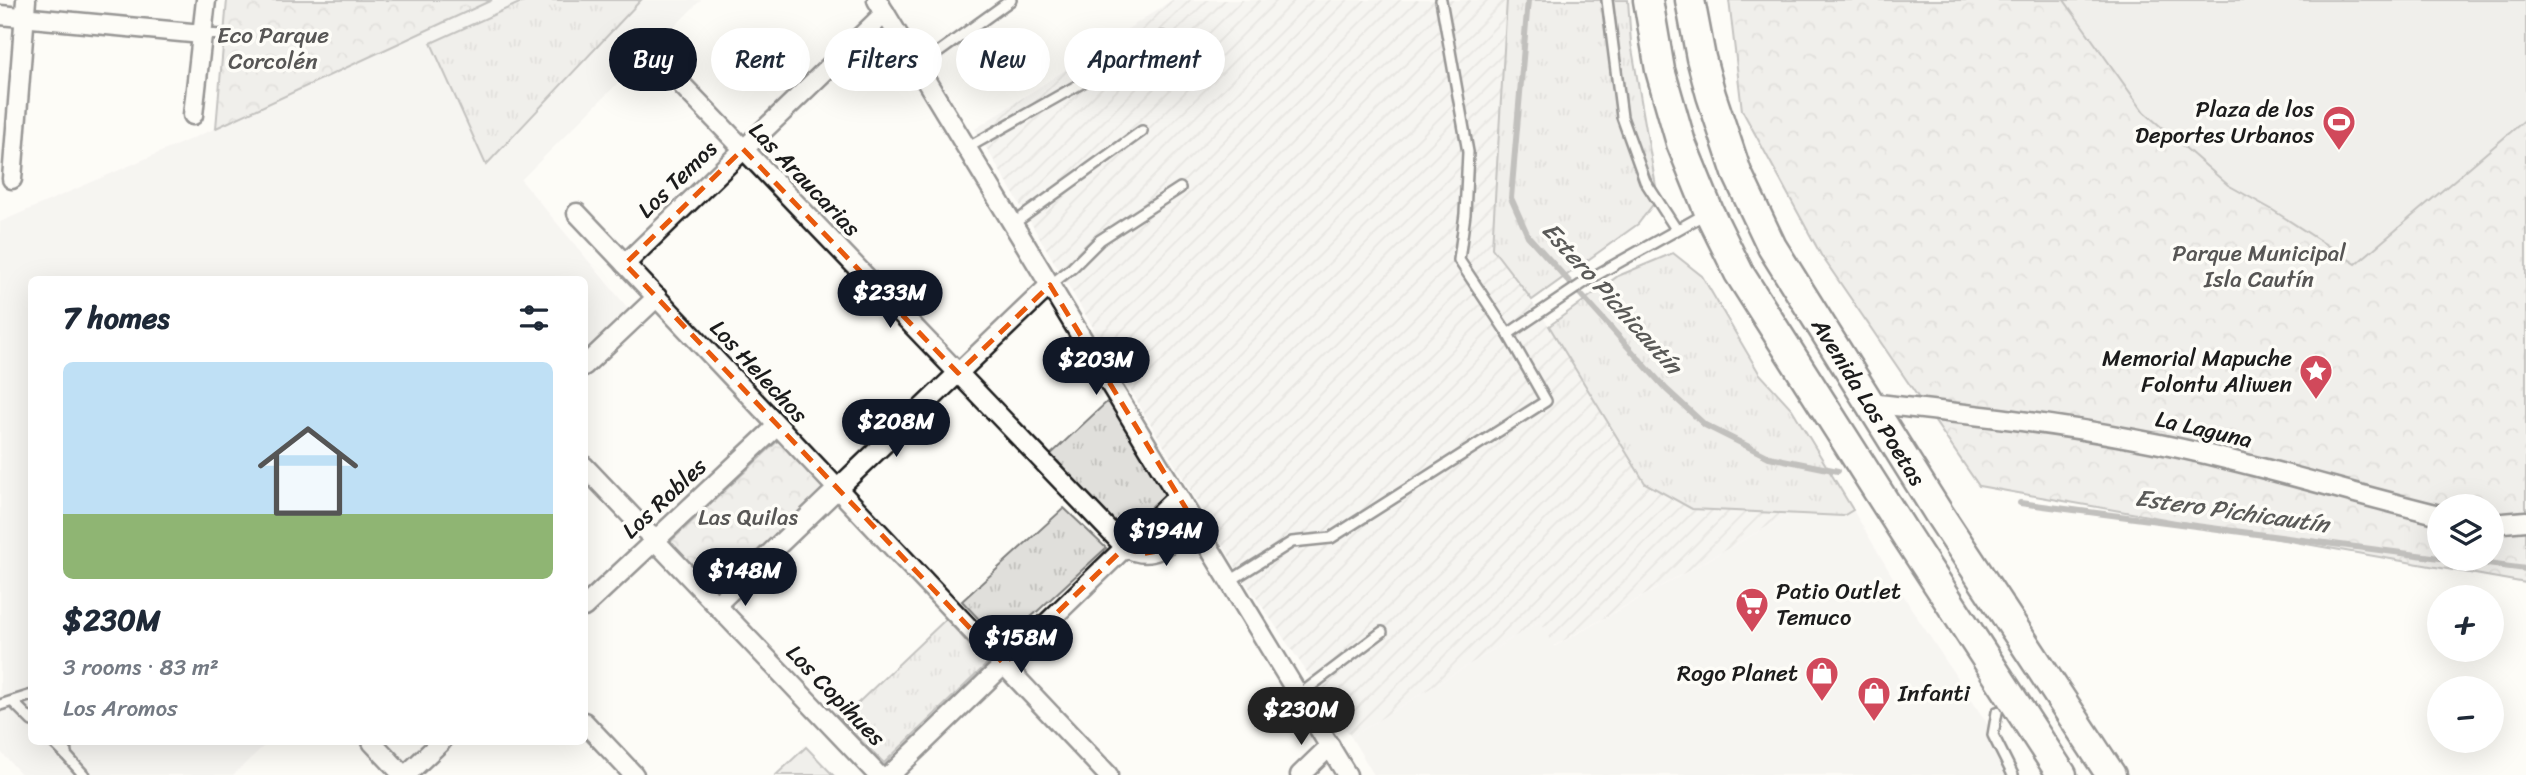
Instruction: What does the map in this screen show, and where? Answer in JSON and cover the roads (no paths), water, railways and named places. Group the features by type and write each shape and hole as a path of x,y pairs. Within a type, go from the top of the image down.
{"main road":[{"name":"Avenida Los Poetas","path":"1648,0 1670,108 1709,212 1739,273 2062,775"},
{"name":"Avenida Los Poetas","path":"1690,0 1711,95 1738,173 1772,247 1939,514 2111,775"},
{"path":"1907,537 1928,597 1994,702 1997,712"}],"street":[{"path":"193,115 206,0"},
{"path":"881,6 894,28"},
{"name":"Los Temos","path":"625,264 743,149 881,6"},
{"path":"0,15 25,9 202,34"},
{"path":"12,179 25,9"},
{"name":"Las Araucarias","path":"688,91 1125,547"},
{"path":"933,91 1347,775"},
{"name":"Los Helechos","path":"577,213 1108,775"},
{"path":"716,606 1050,285"},
{"path":"588,362 657,298"},
{"name":"La Laguna","path":"1869,403 2025,421 2136,439 2204,453 2427,512"},
{"name":"Los Robles","path":"588,603 778,426"},
{"name":"Los Copihues","path":"588,470 878,775"},
{"path":"890,775 1178,496"},
{"path":"1125,547 1142,554 1158,551 1193,520"},
{"path":"2504,523 2526,521"},
{"path":"588,726 634,775"},
{"path":"375,745 404,775 438,745"},
{"path":"1300,775 1330,746"}],"lane":[{"path":"942,50 1011,0"},
{"path":"1230,581 1292,542 1331,538 1546,401 1508,334 1459,260 1465,214 1468,152 1441,0"},
{"path":"1607,0 1622,117 1644,181 1676,229"},
{"path":"202,34 225,35"},
{"path":"967,148 1068,91"},
{"path":"1013,224 1142,131"},
{"path":"1050,285 1100,240 1180,188"},
{"path":"1508,334 1591,278 1709,212"},
{"path":"1299,695 1382,632"},
{"path":"0,705 28,696"},
{"path":"13,702 28,716"},
{"path":"1997,712 1993,735 2013,775"},
{"path":"56,745 84,775"},
{"path":"65,745 66,755"}],"waterway":[{"name":"Estero Pichicautín","path":"1528,0 1511,198 1528,236 1666,389 1705,425 1769,457 1838,471"},
{"name":"Estero Pichicautín","path":"2020,503 2427,556"},
{"name":"Estero Pichicautín","path":"2504,566 2526,569"}],"place":[{"name":"Plaza de los Deportes Urbanos","path":"2339,152"},
{"name":"Memorial Mapuche Folontu Aliwen","path":"2316,401"},
{"name":"Patio Outlet Temuco","path":"1752,634"},
{"name":"Rogo Planet","path":"1822,703"},
{"name":"Infanti","path":"1874,723"}],"park label":[{"name":"Eco Parque Corcolén","path":"273,48"},
{"name":"Parque Municipal Isla Cautín","path":"2259,266"},
{"name":"Las Quilas","path":"748,517"}]}
